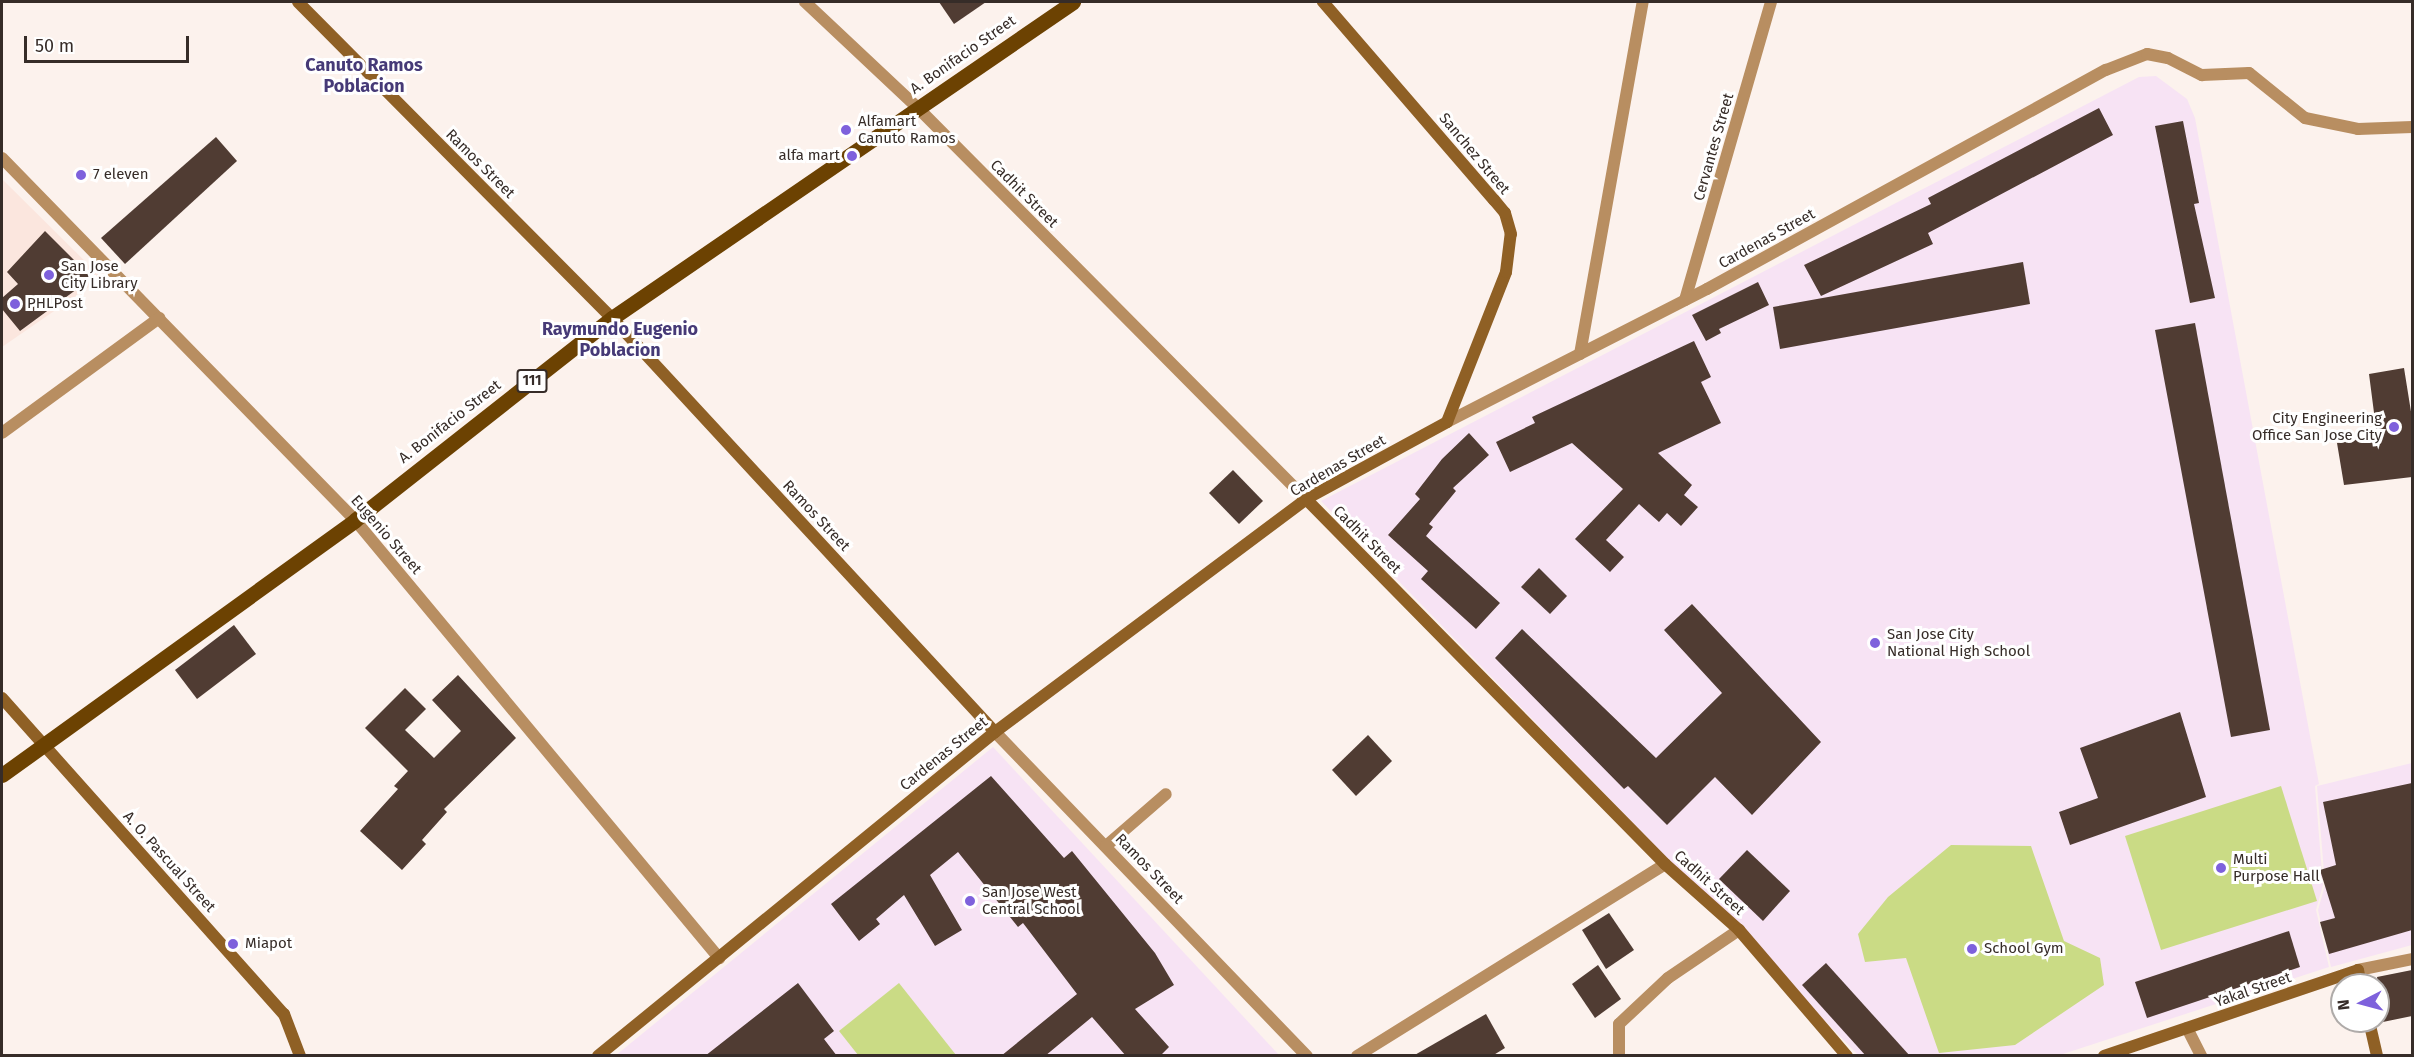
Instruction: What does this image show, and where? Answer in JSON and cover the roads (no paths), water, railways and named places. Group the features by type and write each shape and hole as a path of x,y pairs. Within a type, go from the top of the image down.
{"main road":[{"name":"A. Bonifacio Street","path":"2,775 355,520 612,318 1073,2"}],"street":[{"name":"Ramos Street","path":"298,2 612,318 995,732 1307,1056"},
{"name":"Cadhit Street","path":"805,2 918,108 1665,864 1739,930 1847,1056"},
{"name":"Sanchez Street","path":"1323,2 1505,213 1511,234 1506,272 1447,422"},
{"path":"1580,354 1643,2"},
{"name":"Cervantes Street","path":"1685,300 1771,2"},
{"name":"Cardenas Street","path":"598,1056 995,732 1305,499 1447,422 1685,300 2106,70 2147,54 2168,58 2202,75 2248,73 2305,118 2358,129 2412,127"},
{"name":"Eugenio Street","path":"2,158 355,520 719,958"},
{"path":"2,433 159,318"},
{"name":"A. O. Pascual Street","path":"2,698 284,1014 300,1056"},
{"path":"1106,846 1166,794"},
{"path":"1357,1056 1665,864"},
{"path":"1619,1056 1619,1024 1668,978 1739,930"},
{"name":"Yakal Street","path":"2104,1056 2358,970 2412,959"},
{"path":"2187,1028 2201,1056"},
{"path":"2372,1033 2377,1056"}],"place":[{"name":"Alfamart Canuto Ramos","path":"846,130"},
{"name":"alfa mart","path":"852,156"},
{"name":"7 eleven","path":"81,175"},
{"name":"San Jose City Library","path":"49,275"},
{"name":"PHLPost","path":"15,304"},
{"name":"City Engineering Office San Jose City","path":"2394,427"},
{"name":"San Jose City National High School","path":"1875,643"},
{"name":"Multi Purpose Hall","path":"2221,868"},
{"name":"San Jose West Central School","path":"970,901"},
{"name":"Miapot","path":"233,944"},
{"name":"School Gym","path":"1972,949"}],"district":[{"name":"Canuto Ramos Poblacion","path":"364,76"},
{"name":"Raymundo Eugenio Poblacion","path":"620,340"}]}
